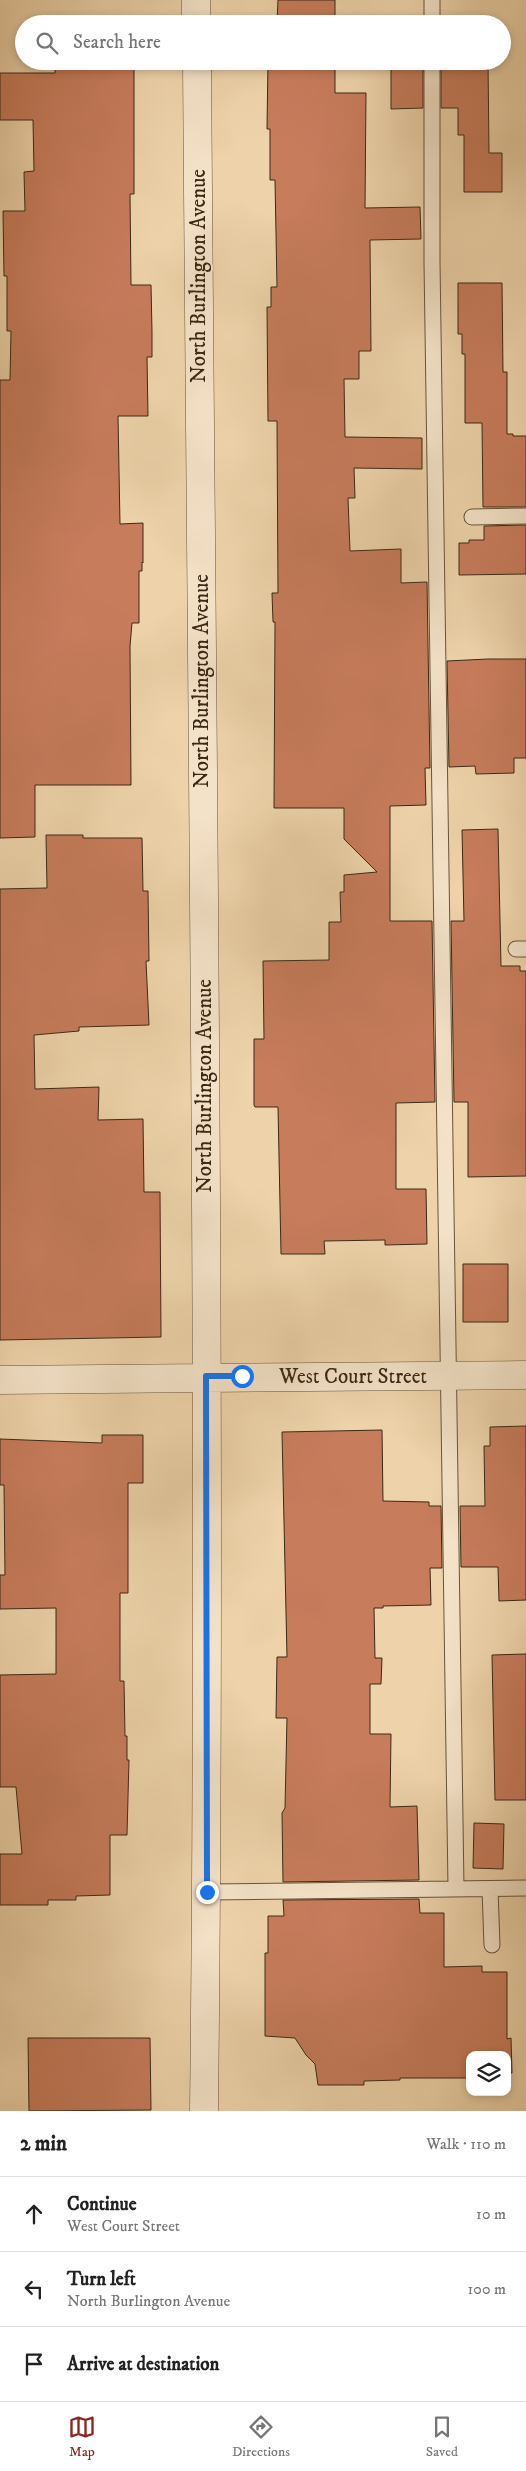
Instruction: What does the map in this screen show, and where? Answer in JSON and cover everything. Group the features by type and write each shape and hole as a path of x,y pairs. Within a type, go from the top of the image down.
{"street":[{"path":"196,0 196,15"},
{"name":"North Burlington Avenue","path":"197,70 206,1376 207,1892 204,2111"},
{"name":"West Court Street","path":"0,1380 206,1376 526,1375"}],"lane":[{"path":"432,0 432,15"},
{"path":"432,70 432,262 456,1888"},
{"path":"472,517 526,516"},
{"path":"207,1892 526,1888"},
{"path":"490,1889 492,1945"}],"building":[{"path":"278,0 335,0 335,15 277,15"},
{"path":"55,70 134,70 134,194 130,194 131,285 151,285 152,357 147,357 148,416 118,416 120,524 143,523 143,563 142,571 139,571 139,623 132,623 130,646 131,785 35,785 35,837 0,838 0,380 10,380 11,331 7,331 7,276 4,276 3,211 25,211 24,172 34,171 33,120 0,120 0,73 55,73"},
{"path":"268,70 335,70 335,93 366,93 365,208 420,207 421,239 370,240 371,351 359,351 359,379 344,379 345,437 422,438 422,469 354,468 355,498 348,498 350,551 401,549 401,583 427,582 430,768 425,768 426,805 390,806 390,921 432,921 435,1102 396,1103 396,1189 426,1189 427,1244 385,1245 385,1240 324,1241 325,1254 281,1254 278,1107 255,1107 254,1105 254,1039 264,1039 263,961 329,960 329,922 341,922 340,892 344,892 344,875 377,872 344,839 344,808 274,808 275,622 273,622 272,593 278,593 277,421 268,421 267,307 271,307 271,287 277,287 275,180 270,180 270,129 267,129"},
{"path":"391,70 423,70 423,108 391,109"},
{"path":"441,70 488,70 489,153 502,153 502,192 464,192 464,135 458,135 458,108 441,108"},
{"path":"458,283 502,283 503,372 507,372 507,434 526,436 526,507 483,507 482,423 465,423 465,354 462,354 462,334 458,334"},
{"path":"526,525 526,574 459,575 459,543 469,543 469,540 484,540 484,526"},
{"path":"526,659 526,758 514,758 514,773 476,774 475,766 449,767 447,661"},
{"path":"498,829 501,966 520,966 520,971 526,971 526,1176 468,1177 468,1102 454,1102 451,921 464,921 462,830"},
{"path":"46,835 83,835 83,838 142,838 143,891 148,891 149,961 146,961 149,1025 79,1027 79,1031 34,1035 35,1089 99,1087 98,1120 143,1119 144,1192 160,1192 161,1337 0,1340 0,889 47,888"},
{"path":"463,1264 508,1264 508,1322 463,1322"},
{"path":"526,1426 526,1600 499,1601 498,1567 461,1567 460,1506 485,1506 484,1446 490,1446 490,1427"},
{"path":"382,1430 383,1501 429,1502 429,1506 441,1506 442,1568 430,1568 431,1605 383,1606 383,1608 374,1608 375,1658 382,1658 381,1684 370,1684 370,1734 391,1734 390,1807 417,1806 419,1880 283,1882 282,1813 285,1808 287,1718 276,1718 277,1657 287,1657 282,1432"},
{"path":"102,1435 143,1435 143,1483 128,1483 128,1593 120,1593 120,1681 124,1681 125,1736 127,1736 127,1760 129,1760 127,1835 110,1835 110,1895 76,1896 76,1900 48,1900 48,1905 0,1905 0,1854 22,1854 16,1787 0,1787 0,1675 56,1674 56,1608 0,1609 0,1575 5,1575 4,1485 0,1485 0,1439 102,1443"},
{"path":"526,1654 526,1800 495,1800 492,1655"},
{"path":"474,1823 504,1824 503,1869 473,1868"},
{"path":"419,1899 420,1913 444,1913 444,1967 482,1966 482,1972 507,1972 507,2039 511,2038 512,2073 511,2051 466,2051 466,2078 400,2078 400,2080 364,2081 364,2085 318,2085 315,2064 306,2055 295,2038 265,2036 265,1953 268,1953 268,1916 284,1916 283,1900"},
{"path":"28,2038 150,2038 151,2110 29,2111"}],"route":[{"path":"207,1892 206,1376 242,1376"}]}
